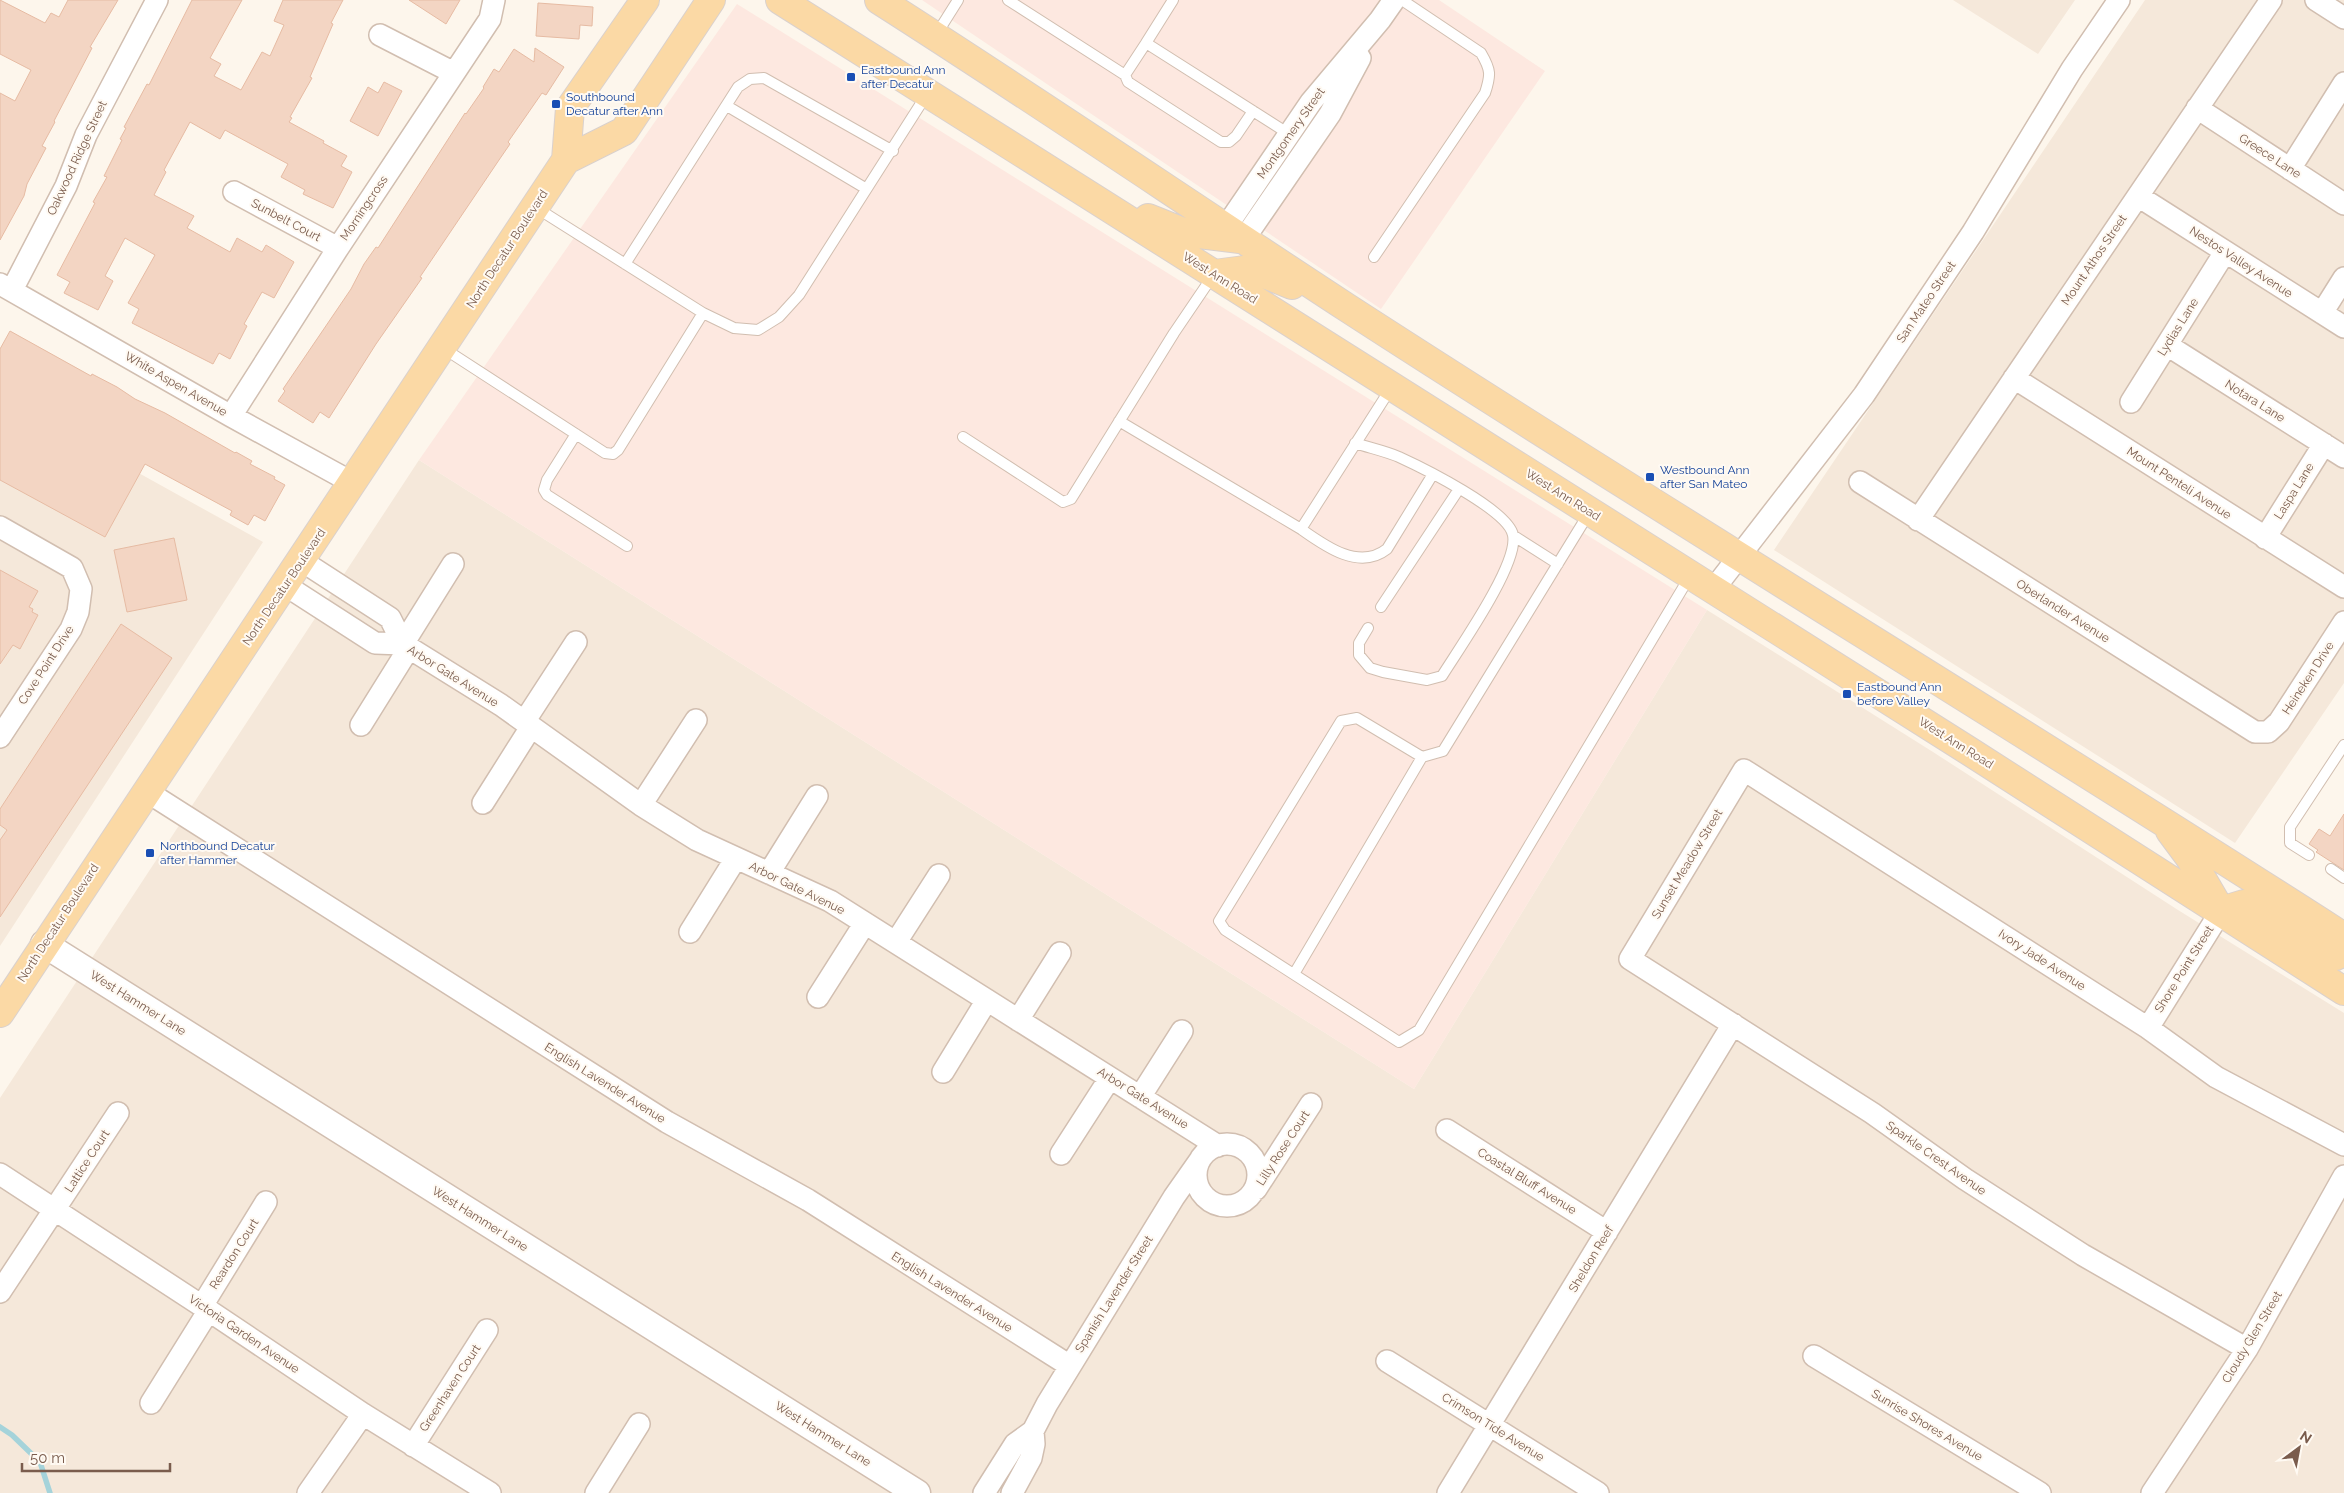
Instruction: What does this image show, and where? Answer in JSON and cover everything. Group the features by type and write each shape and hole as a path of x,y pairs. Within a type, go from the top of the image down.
{"main road":[{"name":"North Decatur Boulevard","path":"0,1013 146,791 302,561 566,160 570,108 645,0"},
{"path":"566,160 624,131 711,0"},
{"name":"West Ann Road","path":"780,0 2221,911 2344,991"},
{"path":"879,0 1347,307 2344,936"},
{"path":"1082,191 1183,232 1235,233"},
{"path":"1214,274 1252,269 1347,307"},
{"path":"2158,817 2190,858 2221,911 2244,904 2269,914 2327,953 2336,956 2344,951"}],"street":[{"name":"Oakwood Ridge Street","path":"6,287 66,186 86,135 156,0"},
{"name":"Morningcross","path":"231,416 338,248 490,19 494,0"},
{"name":"Montgomery Street","path":"1235,233 1289,134 1311,102 1380,20 1394,0"},
{"name":"San Mateo Street","path":"1713,590 1864,395 1973,232 2072,69 2119,0"},
{"name":"Mount Athos Street","path":"1918,520 2271,0"},
{"path":"2316,0 2344,18"},
{"name":"Montgomery Street","path":"1235,233 1330,114 1380,20"},
{"path":"380,35 454,73"},
{"path":"2290,169 2344,83"},
{"name":"Greece Lane","path":"2197,108 2344,204"},
{"name":"Sunbelt Court","path":"234,192 338,248"},
{"name":"Nestos Valley Avenue","path":"2138,196 2344,327"},
{"name":"Lydias Lane","path":"2130,402 2225,252"},
{"path":"2322,313 2344,278"},
{"name":"White Aspen Avenue","path":"6,287 231,416 353,483"},
{"name":"Notara Lane","path":"2167,345 2344,457"},
{"name":"Mount Penteli Avenue","path":"2014,378 2344,587"},
{"name":"Laspa Lane","path":"2265,538 2324,444"},
{"name":"Oberlander Avenue","path":"1860,482 2240,724 2255,732 2268,732"},
{"name":"Cove Point Drive","path":"0,527 72,568 81,589 78,612 71,629 0,737"},
{"name":"Arbor Gate Avenue","path":"302,561 390,618 406,646 528,725 641,805 698,840 830,901 1218,1146"},
{"path":"361,725 453,564"},
{"name":"Arbor Gate Avenue","path":"285,585 375,643 406,646"},
{"name":"Heineken Drive","path":"2268,732 2290,708 2344,622"},
{"path":"483,803 576,642"},
{"path":"641,805 696,720"},
{"name":"Sunset Meadow Street","path":"1630,959 1744,770"},
{"name":"Ivory Jade Avenue","path":"1744,770 2148,1028 2216,1077 2344,1145"},
{"name":"English Lavender Avenue","path":"146,791 651,1112 808,1200 1070,1366"},
{"path":"769,873 817,796"},
{"path":"690,932 736,858"},
{"path":"896,942 939,875"},
{"name":"Shore Point Street","path":"2148,1028 2221,911"},
{"path":"818,997 865,923"},
{"name":"West Hammer Lane","path":"44,944 917,1493"},
{"path":"1018,1020 1060,953"},
{"name":"Sparkle Crest Avenue","path":"1630,959 1872,1113 1965,1179 2083,1255 2247,1349"},
{"path":"943,1072 987,1000"},
{"name":"Sheldon Reef","path":"1448,1493 1733,1024"},
{"path":"1140,1097 1182,1030"},
{"path":"1061,1154 1110,1078"},
{"name":"Lilly Rose Court","path":"1254,1192 1311,1104"},
{"name":"Lattice Court","path":"0,1292 118,1113"},
{"name":"Coastal Bluff Avenue","path":"1447,1130 1607,1232"},
{"path":"1228,1144 1239,1146 1248,1152 1255,1161 1258,1176 1254,1192 1247,1200 1238,1205 1227,1207 1216,1205 1200,1191 1196,1181 1196,1170 1200,1160 1205,1154 1218,1146 1228,1144"},
{"name":"Spanish Lavender Street","path":"1012,1493 1031,1458 1034,1431 1070,1366 1174,1197 1200,1160"},
{"name":"Victoria Garden Avenue","path":"0,1174 56,1209 363,1414 490,1493"},
{"name":"Cloudy Glen Street","path":"2152,1493 2247,1349 2344,1176"},
{"name":"Reardon Court","path":"152,1403 266,1202"},
{"name":"Greenhaven Court","path":"413,1446 488,1330"},
{"name":"Sunrise Shores Avenue","path":"1814,1356 2040,1493"},
{"name":"Crimson Tide Avenue","path":"1387,1361 1598,1493"},
{"path":"308,1493 363,1414"},
{"path":"596,1493 639,1424"},
{"name":"Spanish Lavender Street","path":"984,1493 1015,1444 1034,1431"}],"lane":[{"path":"936,36 958,0"},
{"path":"1008,0 1125,75 1128,82 1221,142 1229,142 1236,136 1253,111"},
{"path":"1125,75 1172,0"},
{"path":"1374,257 1485,93 1490,77 1488,66 1481,54 1402,0"},
{"path":"1146,43 1289,134"},
{"path":"625,264 738,87 750,78 764,78 893,151"},
{"path":"535,207 703,313 734,328 758,330 778,317 799,295 866,188 893,151 928,93"},
{"path":"726,106 866,188"},
{"path":"963,437 1063,502 1071,499 1174,333 1214,274"},
{"path":"442,348 606,453 613,454 618,450 703,313"},
{"path":"1300,529 1392,386"},
{"path":"1119,421 1332,550 1360,558 1378,556 1387,549 1433,474"},
{"path":"576,434 547,480 544,490 547,496 627,546"},
{"path":"1355,443 1398,457 1459,489 1508,524 1514,536 1558,564"},
{"path":"1381,607 1459,489"},
{"path":"1294,974 1422,757 1443,751 1590,512"},
{"path":"1368,628 1359,643 1359,656 1370,668 1427,680 1442,676 1494,592 1512,553 1514,536"},
{"path":"1422,757 1358,718 1341,721 1219,921 1225,930 1399,1042 1419,1030 1690,575"},
{"path":"2309,855 2290,843 2290,827 2344,745"},
{"path":"2331,869 2344,878"}],"shaded area":[{"path":"922,0 1439,0 1545,71 1381,309"},
{"path":"1953,0 2075,0 2038,54"},
{"path":"2145,0 2344,0 2344,683 2235,843 1774,550"},
{"path":"737,4 1707,610 1414,1089 419,460"},
{"path":"0,396 263,542 0,946"},
{"path":"419,460 1414,1089 1707,610 1933,752 2178,910 2344,1013 2344,1493 0,1493 0,1098"}],"building":[{"path":"0,0 45,23 51,13 59,17 68,0 118,0 90,47 92,48 42,146 46,148 27,184 24,196 0,240 0,93 15,101 31,70 0,54"},
{"path":"192,0 242,0 210,58 221,64 214,76 241,90 262,52 270,56 284,25 274,21 283,0 343,0 331,23 333,24 310,77 312,78 289,122 347,156 341,166 352,172 333,208 303,194 305,190 281,177 288,164 225,130 220,139 190,122 164,170 166,172 154,195 194,216 187,228 230,252 237,238 262,252 266,245 294,262 274,298 262,292 244,324 247,326 230,359 219,353 213,364 132,323 139,309 128,303 155,255 125,238 105,276 113,281 98,310 64,293 70,282 57,275 107,177 104,176 122,140 120,139 126,128 124,127 147,84 149,85"},
{"path":"409,0 460,0 446,24"},
{"path":"538,3 593,7 592,26 580,25 579,39 536,36"},
{"path":"535,48 564,67 546,95 542,93 508,142 510,144 420,277 422,278 376,344 329,418 320,412 313,423 278,401 285,391 283,389 351,289 364,264 376,247 378,248 465,113 484,88 494,69 499,72 514,49 534,62"},
{"path":"384,82 402,91 378,136 350,121 368,87 378,93"},
{"path":"10,331 236,452 252,461 250,464 275,477 274,479 285,485 265,521 254,515 248,525 230,515 232,511 145,464 105,537 0,480 0,349"},
{"path":"174,538 187,600 127,612 114,550"},
{"path":"0,570 38,591 29,607 33,609 32,612 38,615 20,649 13,645 0,664"},
{"path":"121,624 172,658 0,917 0,840 7,830 0,825 0,809"},
{"path":"2344,814 2344,870 2316,852 2318,850 2309,844 2319,829 2330,836"}],"waterway":[{"path":"0,1427 12,1435 40,1462 50,1493"}],"place":[{"name":"Eastbound Ann after Decatur","path":"851,77"},
{"name":"Southbound Decatur after Ann","path":"556,104"},
{"name":"Westbound Ann after San Mateo","path":"1650,477"},
{"name":"Eastbound Ann before Valley","path":"1847,694"},
{"name":"Northbound Decatur after Hammer","path":"150,853"}]}
